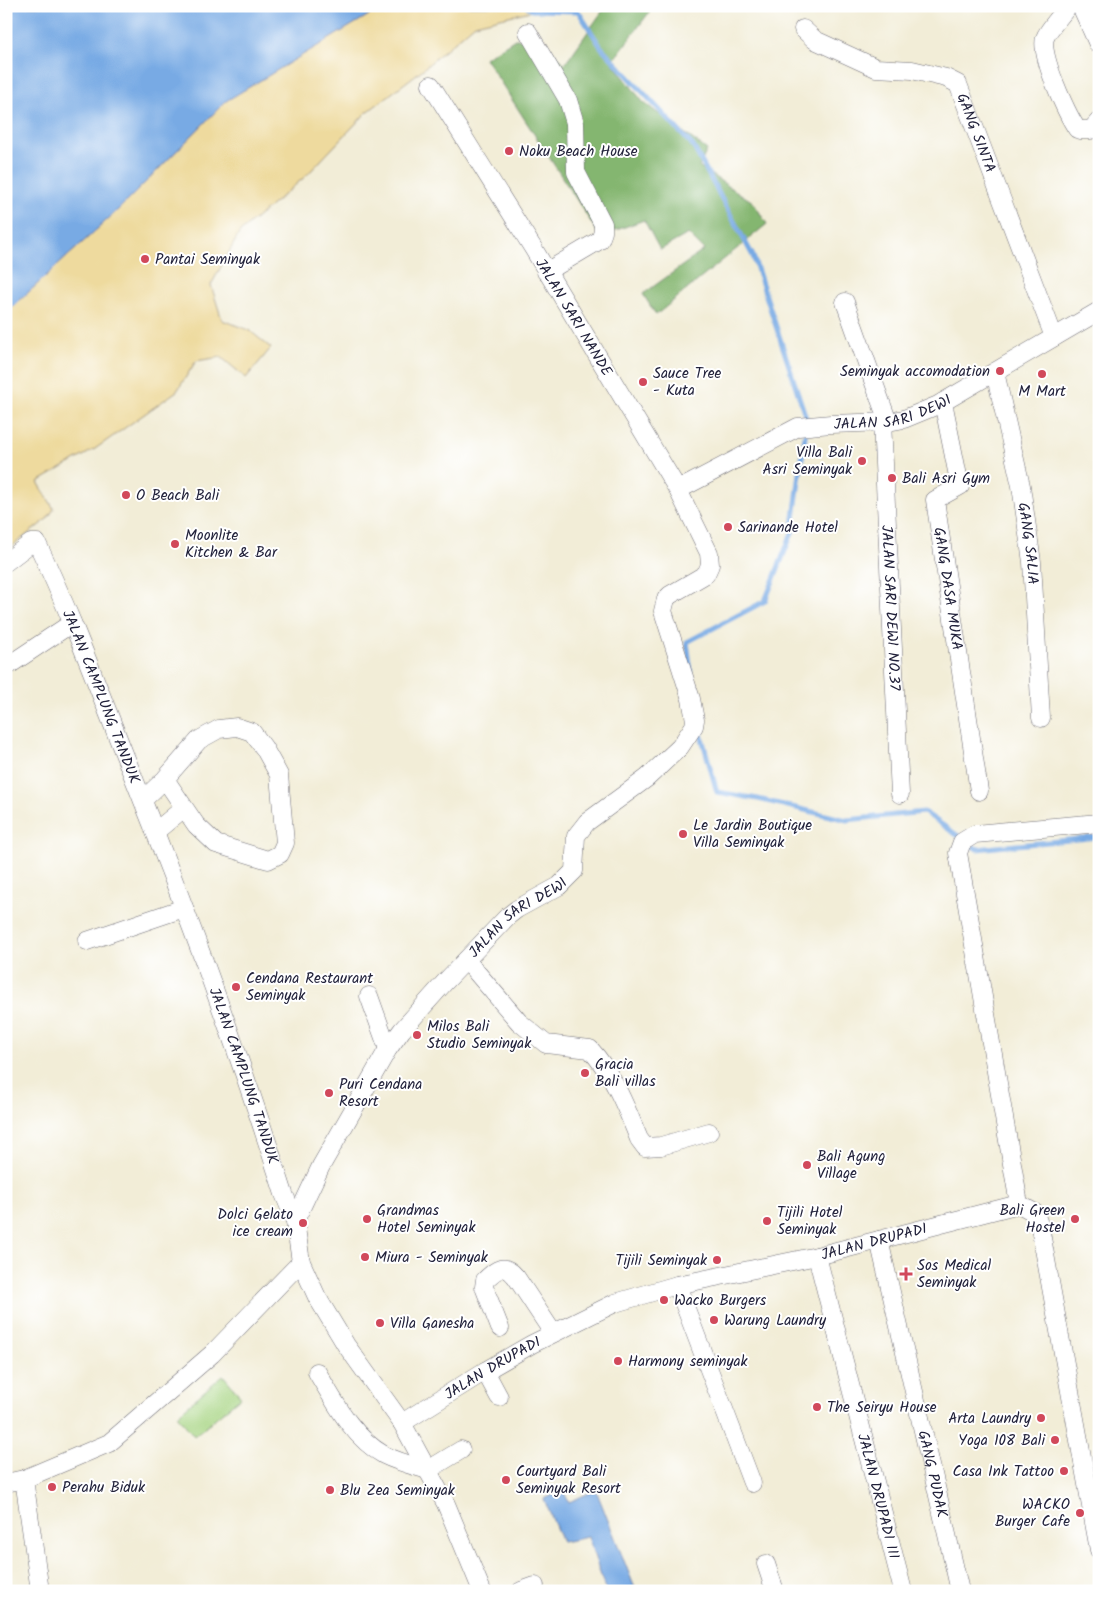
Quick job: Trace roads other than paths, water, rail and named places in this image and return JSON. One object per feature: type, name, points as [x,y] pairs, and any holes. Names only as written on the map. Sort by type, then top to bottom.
[{"type":"street","points":[[1068,6],[1045,37],[1044,53],[1077,128],[1091,130],[1099,121]]},
{"type":"street","points":[[1081,6],[1098,44]]},
{"type":"street","name":"GANG SINTA","points":[[803,29],[815,40],[876,68],[912,70],[946,78],[958,84],[1054,337]]},
{"type":"street","points":[[528,32],[568,100],[575,123],[576,172],[602,224],[603,232],[600,240],[546,272]]},
{"type":"street","name":"JALAN SARI NANDE","points":[[431,85],[678,490],[709,553]]},
{"type":"street","name":"JALAN SARI DEWI NO.37","points":[[844,302],[885,422],[900,794]]},
{"type":"street","name":"JALAN SARI DEWI","points":[[678,490],[787,432],[812,425],[885,422],[904,419],[943,402],[1099,311]]},
{"type":"street","name":"GANG SALIA","points":[[995,372],[1021,486],[1032,562],[1041,718]]},
{"type":"street","name":"GANG DASA MUKA","points":[[943,402],[960,486],[935,500],[979,791]]},
{"type":"street","name":"JALAN CAMPLUNG TANDUK","points":[[6,562],[31,543],[37,543],[57,585],[143,800],[223,1011],[284,1194],[295,1221],[301,1262],[317,1297],[346,1345],[402,1423],[428,1470],[446,1504],[482,1591]]},
{"type":"street","name":"JALAN SARI DEWI","points":[[295,1221],[321,1166],[388,1049],[402,1030],[508,916],[559,886],[574,871],[576,836],[587,822],[647,778],[680,747],[691,733],[695,720],[691,699],[664,611],[666,599],[670,594],[706,574],[710,566],[709,553]]},
{"type":"street","points":[[6,667],[72,623]]},
{"type":"street","points":[[143,800],[165,779],[199,740],[219,729],[237,727],[252,732],[279,774],[285,843],[280,854],[268,860],[216,844],[196,825],[165,779]]},
{"type":"street","points":[[155,832],[184,808]]},
{"type":"street","points":[[1099,823],[975,834],[962,842],[958,853],[1018,1204],[1035,1213],[1040,1227],[1099,1550]]},
{"type":"street","points":[[87,941],[184,908]]},
{"type":"street","points":[[466,960],[519,1022],[546,1044],[590,1049],[602,1061],[639,1139],[645,1147],[661,1146],[709,1132]]},
{"type":"street","points":[[369,996],[388,1049]]},
{"type":"street","name":"JALAN DRUPADI","points":[[402,1423],[485,1371],[553,1333],[615,1303],[677,1284],[817,1256],[1018,1204]]},
{"type":"street","name":"GANG PUDAK","points":[[879,1240],[960,1591]]},
{"type":"street","name":"JALAN DRUPADI III","points":[[817,1256],[904,1591]]},
{"type":"street","points":[[6,1483],[24,1479],[108,1442],[212,1354],[301,1262]]},
{"type":"street","points":[[500,1328],[484,1287],[485,1280],[496,1270],[505,1268],[510,1270],[516,1277],[553,1333]]},
{"type":"street","points":[[677,1284],[752,1483]]},
{"type":"street","points":[[485,1371],[499,1397]]},
{"type":"street","points":[[317,1372],[347,1422],[370,1446],[385,1455],[428,1470],[461,1450]]},
{"type":"street","points":[[24,1479],[40,1591]]},
{"type":"street","points":[[766,1564],[775,1591]]},
{"type":"water","points":[[6,6],[384,6],[226,101],[120,208],[6,313]]},
{"type":"water","points":[[596,1490],[636,1591],[606,1591],[588,1537],[562,1542],[544,1499],[563,1491],[569,1502]]},
{"type":"waterway","points":[[527,6],[532,10],[578,11],[601,47],[693,146],[753,256],[807,421],[792,533],[765,601],[687,642],[691,672]]},
{"type":"waterway","points":[[699,727],[717,792],[758,799],[847,820],[924,812],[977,849],[1099,837]]},
{"type":"place","name":"Noku Beach House","points":[[509,151]]},
{"type":"place","name":"Pantai Seminyak","points":[[145,259]]},
{"type":"place","name":"Seminyak accomodation","points":[[1000,371]]},
{"type":"place","name":"M Mart","points":[[1042,374]]},
{"type":"place","name":"Sauce Tree - Kuta","points":[[643,382]]},
{"type":"place","name":"Villa Bali Asri Seminyak","points":[[862,461]]},
{"type":"place","name":"Bali Asri Gym","points":[[892,478]]},
{"type":"place","name":"O Beach Bali","points":[[126,495]]},
{"type":"place","name":"Sarinande Hotel","points":[[728,527]]},
{"type":"place","name":"Moonlite Kitchen & Bar","points":[[175,544]]},
{"type":"place","name":"Le Jardin Boutique Villa Seminyak","points":[[683,834]]},
{"type":"place","name":"Cendana Restaurant Seminyak","points":[[236,987]]},
{"type":"place","name":"Milos Bali Studio Seminyak","points":[[417,1035]]},
{"type":"place","name":"Gracia Bali villas","points":[[585,1073]]},
{"type":"place","name":"Puri Cendana Resort","points":[[329,1093]]},
{"type":"place","name":"Bali Agung Village","points":[[807,1165]]},
{"type":"place","name":"Grandmas Hotel Seminyak","points":[[367,1219]]},
{"type":"place","name":"Bali Green Hostel","points":[[1075,1219]]},
{"type":"place","name":"Tijili Hotel Seminyak","points":[[767,1221]]},
{"type":"place","name":"Dolci Gelato ice cream","points":[[303,1223]]},
{"type":"place","name":"Miura - Seminyak","points":[[365,1257]]},
{"type":"place","name":"Tijili Seminyak","points":[[717,1260]]},
{"type":"place","name":"Sos Medical Seminyak","points":[[906,1274]]},
{"type":"place","name":"Wacko Burgers","points":[[664,1300]]},
{"type":"place","name":"Warung Laundry","points":[[714,1320]]},
{"type":"place","name":"Villa Ganesha","points":[[380,1323]]},
{"type":"place","name":"Harmony seminyak","points":[[618,1361]]},
{"type":"place","name":"The Seiryu House","points":[[817,1407]]},
{"type":"place","name":"Arta Laundry","points":[[1041,1418]]},
{"type":"place","name":"Yoga 108 Bali","points":[[1055,1440]]},
{"type":"place","name":"Casa Ink Tattoo","points":[[1064,1471]]},
{"type":"place","name":"Courtyard Bali Seminyak Resort","points":[[506,1480]]},
{"type":"place","name":"Perahu Biduk","points":[[52,1487]]},
{"type":"place","name":"Blu Zea Seminyak","points":[[330,1490]]},
{"type":"place","name":"WACKO Burger Cafe","points":[[1080,1513]]}]
